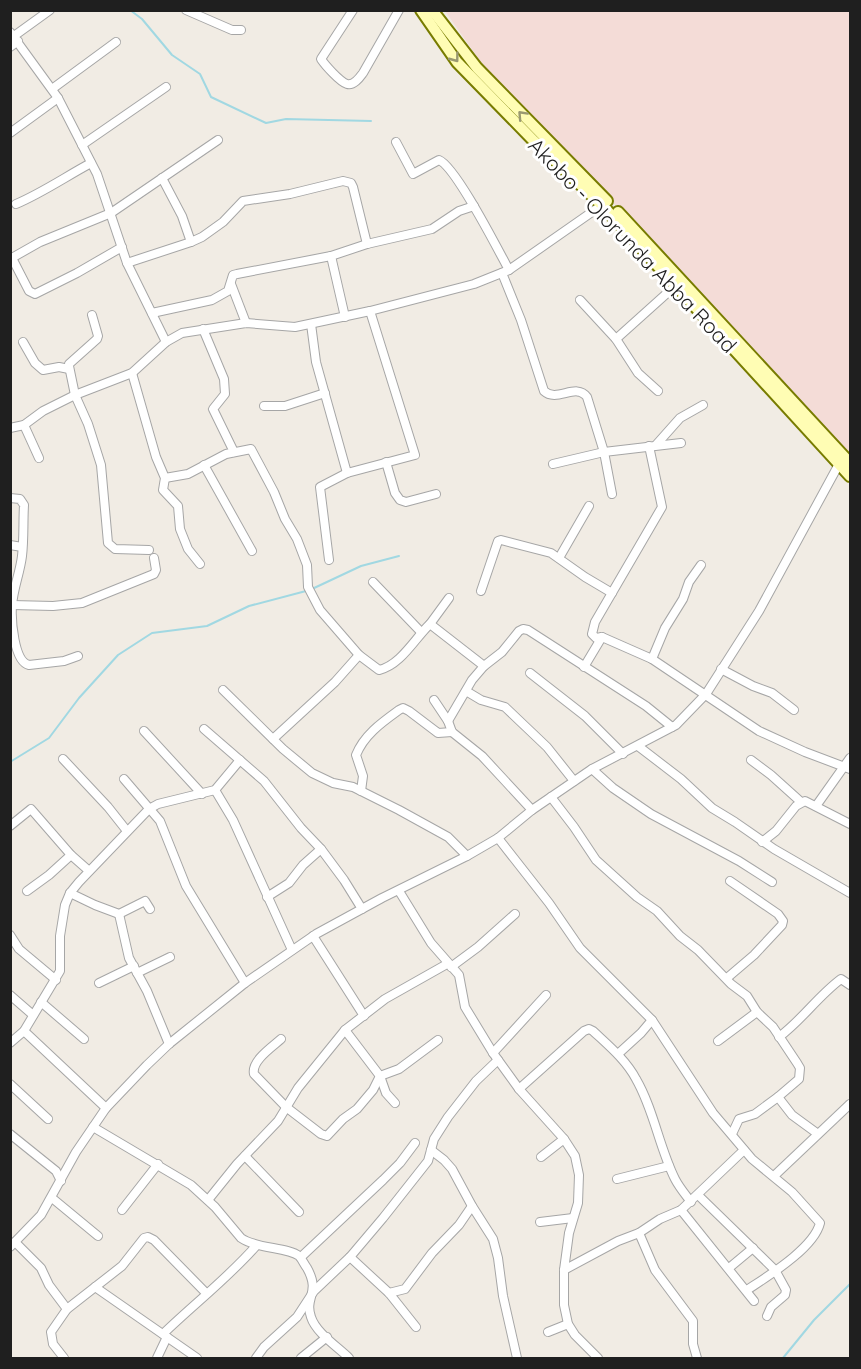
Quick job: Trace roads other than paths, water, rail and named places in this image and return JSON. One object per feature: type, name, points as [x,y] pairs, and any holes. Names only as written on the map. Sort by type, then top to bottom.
[{"type":"main road","name":"Akobo - Olorunda Abba Road","points":[[421,10],[457,62],[500,99],[615,210],[845,464],[850,476]]},
{"type":"main road","name":"Akobo - Olorunda Abba Road","points":[[432,10],[500,99],[845,464]]},
{"type":"street","points":[[10,47],[14,37],[50,10]]},
{"type":"street","points":[[186,10],[232,30],[241,30]]},
{"type":"street","points":[[353,10],[321,59],[347,84],[357,80],[363,73],[399,10]]},
{"type":"street","points":[[14,37],[58,98],[97,174],[127,262],[166,342]]},
{"type":"street","points":[[52,89],[116,42]]},
{"type":"street","points":[[82,145],[166,87]]},
{"type":"street","points":[[10,133],[58,98]]},
{"type":"street","points":[[122,247],[35,294],[29,291],[11,258],[40,242],[111,213],[218,140]]},
{"type":"street","points":[[396,142],[413,174],[435,162],[443,161],[474,206],[506,272],[544,391],[553,396],[579,390],[587,397],[604,452],[612,494]]},
{"type":"street","points":[[16,204],[37,195],[60,179],[91,163]]},
{"type":"street","points":[[162,178],[182,216],[192,242]]},
{"type":"street","points":[[127,262],[192,242],[216,228],[243,201],[290,194],[347,181],[353,187],[366,244]]},
{"type":"street","points":[[10,428],[24,425],[43,411],[75,394],[132,373],[166,342],[182,333],[246,323],[285,328],[311,324],[474,284],[506,272],[602,205]]},
{"type":"street","points":[[152,313],[212,300],[228,291],[233,275],[237,273],[331,256],[366,244],[432,229],[459,211],[474,206]]},
{"type":"street","points":[[331,256],[345,317]]},
{"type":"street","points":[[231,284],[246,323]]},
{"type":"street","points":[[616,339],[675,286]]},
{"type":"street","points":[[580,300],[616,339],[633,367],[658,392]]},
{"type":"street","points":[[328,560],[320,487],[347,473],[415,455],[370,311]]},
{"type":"street","points":[[92,315],[98,336],[69,364],[69,369],[75,394],[88,424],[101,465],[108,543],[116,549],[149,550]]},
{"type":"street","points":[[311,324],[316,362],[347,473]]},
{"type":"street","points":[[203,329],[224,379],[225,394],[213,409],[234,452]]},
{"type":"street","points":[[23,342],[35,363],[43,370],[59,367],[69,369]]},
{"type":"street","points":[[132,373],[156,457],[165,477],[163,490],[178,506],[180,529],[188,549],[200,564]]},
{"type":"street","points":[[264,406],[285,406],[325,393]]},
{"type":"street","points":[[652,446],[680,418],[703,405]]},
{"type":"street","points":[[24,425],[39,458]]},
{"type":"street","points":[[553,464],[604,452],[681,443]]},
{"type":"street","points":[[652,446],[662,507],[591,630],[592,634],[596,638],[602,637],[652,659],[776,740],[848,768]]},
{"type":"street","points":[[165,477],[188,474],[219,457],[234,452],[249,448],[253,451],[281,512],[297,538],[307,565],[308,587],[323,615],[359,655],[379,670],[385,669],[401,657],[449,598]]},
{"type":"street","points":[[386,462],[395,493],[400,500],[406,502],[436,494]]},
{"type":"street","points":[[68,1309],[49,1285],[41,1268],[13,1244],[41,1215],[76,1152],[106,1108],[169,1044],[245,983],[292,950],[362,909],[498,838],[532,810],[592,769],[638,746],[685,718],[706,694],[759,611],[845,464]]},
{"type":"street","points":[[204,465],[252,551]]},
{"type":"street","points":[[10,498],[20,499],[24,505],[22,547],[12,605],[15,639],[22,662],[29,665],[57,662],[78,656]]},
{"type":"street","points":[[560,558],[589,506]]},
{"type":"street","points":[[481,591],[498,541],[506,540],[551,553],[585,578],[612,593]]},
{"type":"street","points":[[10,545],[22,547]]},
{"type":"street","points":[[12,605],[53,606],[92,600],[154,574],[156,570],[154,558]]},
{"type":"street","points":[[652,659],[665,628],[683,599],[689,582],[702,565]]},
{"type":"street","points":[[373,582],[421,632]]},
{"type":"street","points":[[430,624],[484,666]]},
{"type":"street","points":[[448,721],[484,666],[502,652],[523,629],[646,706],[672,727]]},
{"type":"street","points":[[584,667],[602,637]]},
{"type":"street","points":[[273,739],[335,682],[359,655]]},
{"type":"street","points":[[721,669],[772,693],[794,710]]},
{"type":"street","points":[[530,674],[585,716],[623,753]]},
{"type":"street","points":[[223,690],[299,764],[321,778],[361,791],[437,830],[448,837],[467,856]]},
{"type":"street","points":[[466,691],[481,700],[505,707],[547,747],[574,781]]},
{"type":"street","points":[[434,700],[448,721],[452,732],[482,756],[532,810]]},
{"type":"street","points":[[361,791],[363,776],[356,755],[360,745],[374,729],[399,710],[403,708],[409,711],[433,731],[452,732]]},
{"type":"street","points":[[204,729],[264,781],[301,828],[321,849],[362,909]]},
{"type":"street","points":[[144,731],[202,794]]},
{"type":"street","points":[[638,746],[681,779],[708,805],[762,842],[850,893]]},
{"type":"street","points":[[816,806],[848,768],[850,758]]},
{"type":"street","points":[[63,759],[127,831]]},
{"type":"street","points":[[10,1043],[24,1031],[56,980],[60,971],[60,936],[65,905],[70,893],[88,870],[149,809],[158,804],[215,790],[240,760]]},
{"type":"street","points":[[751,760],[801,802]]},
{"type":"street","points":[[592,769],[613,788],[651,814],[739,861],[772,882]]},
{"type":"street","points":[[124,779],[160,821],[186,886],[245,983]]},
{"type":"street","points":[[215,790],[233,820],[292,950]]},
{"type":"street","points":[[551,797],[574,826],[596,860],[637,897],[657,910],[680,936],[747,996],[757,1012],[770,1023],[797,1063],[800,1073],[798,1079],[755,1114],[739,1119],[732,1134]]},
{"type":"street","points":[[762,842],[776,831],[801,802],[806,801],[850,824]]},
{"type":"street","points":[[10,826],[31,808],[71,855],[88,870]]},
{"type":"street","points":[[498,838],[549,903],[580,948],[652,1020],[708,1107],[744,1150],[774,1176],[820,1223],[808,1243],[747,1290]]},
{"type":"street","points":[[267,897],[289,884],[303,865],[321,849]]},
{"type":"street","points":[[27,891],[71,855]]},
{"type":"street","points":[[727,978],[779,930],[783,921],[778,914],[729,881]]},
{"type":"street","points":[[399,891],[431,943],[459,975],[465,1007],[495,1056],[519,1089],[564,1139],[575,1156],[579,1175],[578,1203],[569,1233],[564,1270],[564,1305],[568,1324],[575,1335],[598,1359]]},
{"type":"street","points":[[70,893],[119,914],[145,901],[150,909]]},
{"type":"street","points":[[119,914],[126,950],[147,991],[169,1044]]},
{"type":"street","points":[[208,1200],[278,1121],[316,1064],[345,1030],[385,999],[478,947],[515,914]]},
{"type":"street","points":[[10,935],[19,949],[56,980]]},
{"type":"street","points":[[313,936],[364,1016]]},
{"type":"street","points":[[99,983],[170,957]]},
{"type":"street","points":[[779,1037],[798,1023],[835,983],[841,979],[850,985]]},
{"type":"street","points":[[10,995],[33,1015]]},
{"type":"street","points":[[256,1359],[264,1347],[297,1317],[314,1291],[350,1257],[421,1170],[428,1161],[437,1132],[452,1110],[546,995]]},
{"type":"street","points":[[41,1002],[84,1039]]},
{"type":"street","points":[[718,1041],[757,1012]]},
{"type":"street","points":[[618,1054],[652,1020]]},
{"type":"street","points":[[519,1089],[589,1029],[618,1054],[642,1089],[669,1166],[676,1181],[691,1202]]},
{"type":"street","points":[[345,1030],[380,1076],[386,1093],[395,1103]]},
{"type":"street","points":[[24,1031],[106,1108]]},
{"type":"street","points":[[281,1039],[256,1062],[253,1069],[258,1079],[286,1107],[321,1134],[327,1136],[343,1119],[357,1109],[373,1090],[380,1076],[399,1069],[438,1040]]},
{"type":"street","points":[[10,1084],[48,1119]]},
{"type":"street","points":[[778,1097],[792,1115],[818,1134]]},
{"type":"street","points":[[774,1176],[850,1104]]},
{"type":"street","points":[[93,1127],[180,1177],[208,1200],[241,1238],[256,1246],[291,1252],[301,1257],[312,1277],[314,1291],[309,1304],[313,1322],[350,1359]]},
{"type":"street","points":[[10,1134],[56,1171],[61,1180]]},
{"type":"street","points":[[541,1157],[564,1139]]},
{"type":"street","points":[[301,1257],[400,1163],[415,1143]]},
{"type":"street","points":[[431,1150],[452,1169],[496,1247],[503,1296],[517,1359]]},
{"type":"street","points":[[564,1270],[681,1210],[744,1150]]},
{"type":"street","points":[[245,1156],[299,1212]]},
{"type":"street","points":[[122,1210],[158,1164]]},
{"type":"street","points":[[617,1179],[669,1166]]},
{"type":"street","points":[[698,1195],[775,1270],[787,1292],[771,1307],[767,1316]]},
{"type":"street","points":[[52,1198],[98,1236]]},
{"type":"street","points":[[389,1293],[405,1289],[432,1253],[459,1225],[472,1206]]},
{"type":"street","points":[[681,1210],[754,1301]]},
{"type":"street","points":[[540,1222],[573,1218]]},
{"type":"street","points":[[639,1233],[655,1270],[693,1321],[693,1344],[697,1359]]},
{"type":"street","points":[[64,1359],[53,1344],[51,1332],[68,1309],[122,1266],[141,1241],[148,1237],[154,1240],[206,1293]]},
{"type":"street","points":[[157,1359],[165,1336],[206,1293],[230,1275],[256,1246]]},
{"type":"street","points":[[729,1268],[753,1248]]},
{"type":"street","points":[[350,1257],[389,1293],[416,1327]]},
{"type":"street","points":[[95,1287],[197,1359]]},
{"type":"street","points":[[548,1332],[568,1324]]},
{"type":"street","points":[[302,1359],[327,1337]]},
{"type":"waterway","points":[[130,10],[142,19],[172,55],[200,74],[211,97],[266,123],[286,119],[371,121]]},
{"type":"waterway","points":[[312,589],[361,566],[399,556]]},
{"type":"waterway","points":[[10,762],[49,738],[79,698],[118,655],[152,633],[207,626],[249,606],[306,591]]},
{"type":"waterway","points":[[783,1358],[814,1320],[850,1284]]}]
